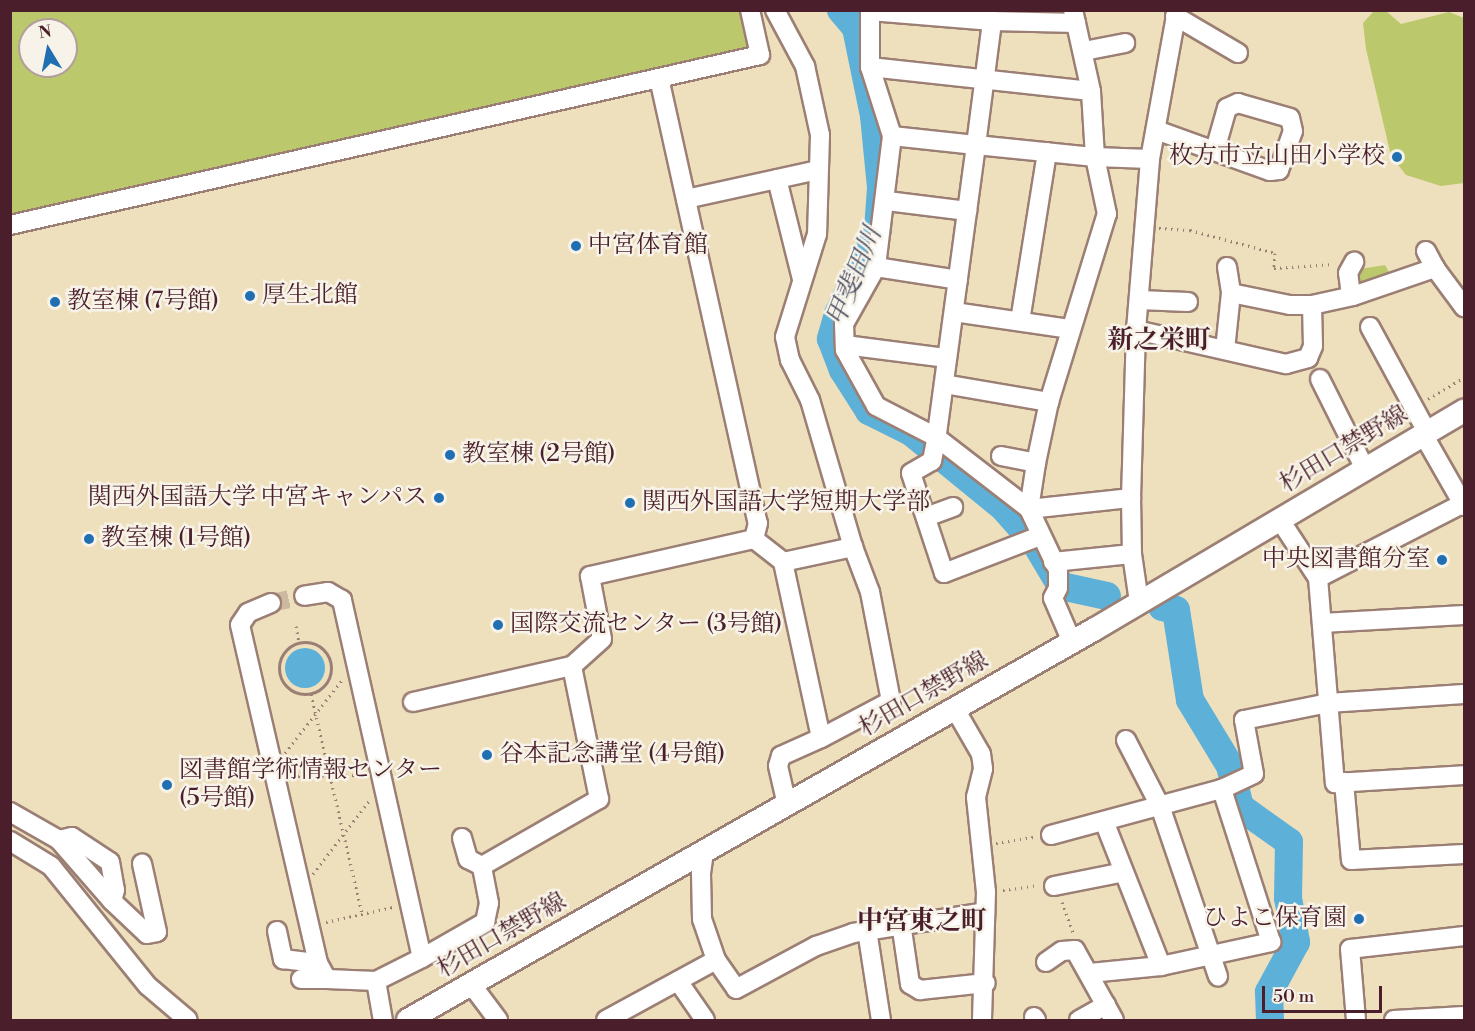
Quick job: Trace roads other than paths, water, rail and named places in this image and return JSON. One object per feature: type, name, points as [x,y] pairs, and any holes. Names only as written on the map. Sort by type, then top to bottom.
[{"type":"main road","name":"杉田口禁野線","points":[[408,1020],[1072,642],[1464,411]]},
{"type":"street","points":[[10,225],[760,55],[750,10]]},
{"type":"street","points":[[775,10],[805,66],[820,135],[817,234],[803,282],[787,318],[785,337],[790,360],[810,400],[853,547],[870,592],[891,701],[781,756],[778,765],[787,805]]},
{"type":"street","points":[[1072,642],[1053,598],[1058,588],[1056,566],[1036,538],[1029,509],[1049,402],[1107,214],[1095,157],[1091,91],[1084,51],[1074,17],[988,17],[870,11],[870,67],[892,136],[887,201],[876,267],[844,324],[845,345],[876,406],[936,439],[1029,509],[1131,498]]},
{"type":"street","points":[[1139,602],[1132,554],[1131,498],[1136,330],[1150,159],[1176,13],[1238,53]]},
{"type":"street","points":[[988,17],[984,79],[976,145],[936,439],[932,461],[911,473],[944,573],[1036,538]]},
{"type":"street","points":[[1084,51],[1125,43]]},
{"type":"street","points":[[870,67],[1091,91]]},
{"type":"street","points":[[659,78],[758,522],[754,539]]},
{"type":"street","points":[[1156,130],[1270,171],[1279,170],[1293,131],[1290,118],[1238,103],[1227,108],[1215,150]]},
{"type":"street","points":[[892,136],[1095,157],[1150,159]]},
{"type":"street","points":[[1020,321],[1047,152]]},
{"type":"street","points":[[686,200],[819,170]]},
{"type":"street","points":[[777,179],[803,282]]},
{"type":"street","points":[[887,201],[967,211]]},
{"type":"street","points":[[1426,251],[1464,307]]},
{"type":"street","points":[[1351,296],[1348,273],[1354,262]]},
{"type":"street","points":[[876,267],[958,280]]},
{"type":"street","points":[[1226,350],[1232,293],[1227,267]]},
{"type":"street","points":[[1232,293],[1290,305],[1312,304],[1351,296],[1436,268]]},
{"type":"street","points":[[1139,300],[1188,302]]},
{"type":"street","points":[[1136,330],[1286,364],[1308,358],[1313,346],[1312,304]]},
{"type":"street","points":[[954,312],[1071,329]]},
{"type":"street","points":[[1318,578],[1464,504],[1428,432],[1370,327]]},
{"type":"street","points":[[845,345],[947,357]]},
{"type":"street","points":[[1320,379],[1365,469]]},
{"type":"street","points":[[944,384],[1049,402]]},
{"type":"street","points":[[1419,404],[1428,432]]},
{"type":"street","points":[[1001,456],[1036,463]]},
{"type":"street","points":[[926,517],[952,507]]},
{"type":"street","points":[[1280,520],[1318,578],[1335,783],[1464,775]]},
{"type":"street","points":[[754,539],[783,562],[821,738]]},
{"type":"street","points":[[413,702],[572,666],[602,639],[590,576],[754,539]]},
{"type":"street","points":[[783,562],[853,547]]},
{"type":"street","points":[[1056,566],[1132,554]]},
{"type":"street","points":[[304,596],[328,592],[342,600],[422,958]]},
{"type":"street","points":[[271,603],[248,613],[240,625],[301,890],[323,971]]},
{"type":"street","points":[[1322,623],[1464,615]]},
{"type":"street","points":[[482,866],[599,799],[572,666]]},
{"type":"street","points":[[1051,835],[1228,786],[1254,774],[1244,720],[1328,703],[1464,694]]},
{"type":"street","points":[[955,709],[981,754],[983,769],[976,797],[986,892],[986,983],[982,1020]]},
{"type":"street","points":[[1126,740],[1160,806],[1218,976]]},
{"type":"street","points":[[1344,782],[1351,860],[1464,854]]},
{"type":"street","points":[[1090,973],[1161,966],[1271,942],[1228,786]]},
{"type":"street","points":[[10,812],[59,840],[112,901],[147,934],[157,932],[142,864]]},
{"type":"street","points":[[1104,821],[1161,966]]},
{"type":"street","points":[[462,838],[468,859],[482,866]]},
{"type":"street","points":[[10,841],[51,866],[148,986],[188,1020]]},
{"type":"street","points":[[704,852],[702,919],[716,960],[736,989],[816,946],[867,930],[985,912]]},
{"type":"street","points":[[277,931],[283,959],[323,971],[376,981],[485,922],[489,903],[482,866]]},
{"type":"street","points":[[1054,886],[1124,872]]},
{"type":"street","points":[[901,923],[910,984],[920,990],[986,983]]},
{"type":"street","points":[[867,930],[881,1020]]},
{"type":"street","points":[[1356,1020],[1350,949],[1464,936]]},
{"type":"street","points":[[1046,962],[1062,951],[1075,950],[1090,973],[1110,1013],[1079,1020]]},
{"type":"street","points":[[606,1020],[716,960]]},
{"type":"street","points":[[301,979],[323,971]]},
{"type":"street","points":[[376,981],[383,1019]]},
{"type":"street","points":[[678,981],[705,1020]]},
{"type":"street","points":[[471,984],[498,1020]]},
{"type":"street","points":[[1394,1020],[1464,1016]]},
{"type":"water","points":[[305,648],[313,649],[319,654],[324,660],[324,676],[319,682],[313,687],[305,688],[297,687],[291,682],[286,676],[285,668],[286,660],[291,654],[297,649]]},
{"type":"waterway","name":"甲斐田川","points":[[841,10],[856,28],[874,116],[881,188],[878,230],[838,314],[831,339],[843,370],[869,411],[911,432],[1003,507],[1036,544],[1061,586],[1107,596]]},
{"type":"waterway","name":"甲斐田川","points":[[1162,607],[1176,610],[1190,700],[1230,766],[1240,807],[1289,842],[1288,898],[1296,942],[1269,992],[1270,1020]]},
{"type":"tunnel","points":[[271,603],[304,596]]},
{"type":"place","name":"枚方市立山田小学校","points":[[1397,157]]},
{"type":"place","name":"中宮体育館","points":[[576,246]]},
{"type":"place","name":"厚生北館","points":[[250,296]]},
{"type":"place","name":"教室棟 (7号館)","points":[[55,302]]},
{"type":"place","name":"教室棟 (2号館)","points":[[450,455]]},
{"type":"place","name":"関西外国語大学 中宮キャンパス","points":[[439,498]]},
{"type":"place","name":"関西外国語大学短期大学部","points":[[630,503]]},
{"type":"place","name":"教室棟 (1号館)","points":[[89,539]]},
{"type":"place","name":"中央図書館分室","points":[[1442,560]]},
{"type":"place","name":"国際交流センター (3号館)","points":[[498,625]]},
{"type":"place","name":"谷本記念講堂 (4号館)","points":[[487,755]]},
{"type":"place","name":"図書館学術情報センター (5号館)","points":[[167,785]]},
{"type":"place","name":"ひよこ保育園","points":[[1359,919]]},
{"type":"district","name":"新之栄町","points":[[1159,341]]},
{"type":"district","name":"中宮東之町","points":[[922,922]]}]
